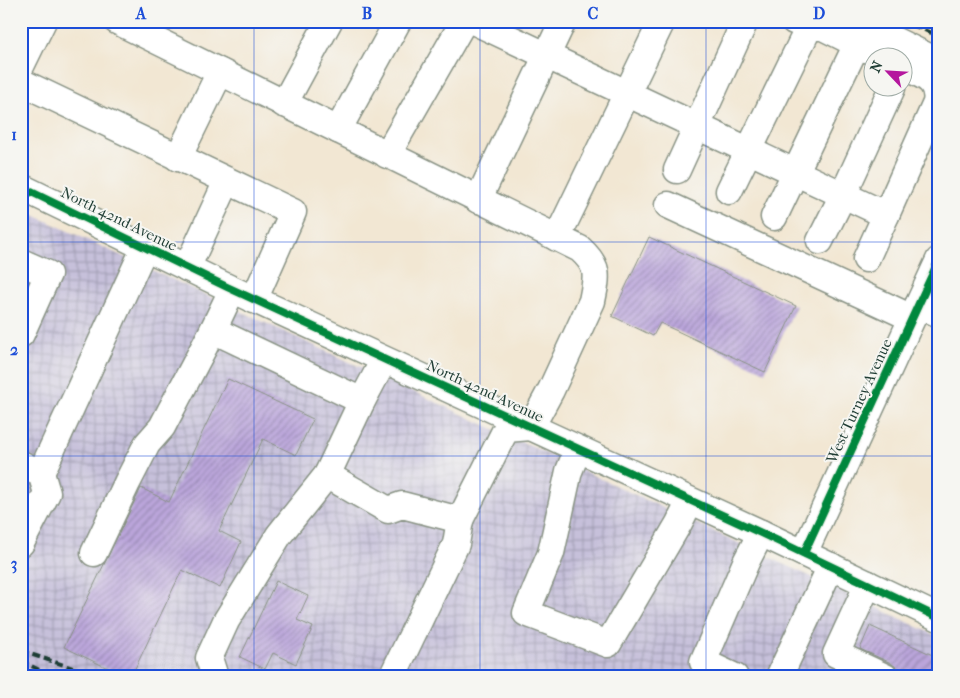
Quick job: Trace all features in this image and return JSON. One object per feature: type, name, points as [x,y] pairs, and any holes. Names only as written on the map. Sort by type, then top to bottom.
[{"type":"street","points":[[21,66],[43,21]]},
{"type":"street","points":[[117,21],[580,249],[589,257],[595,268],[596,285],[592,301],[550,390],[531,428],[506,429],[460,520],[456,544],[392,677]]},
{"type":"street","points":[[284,104],[329,21]]},
{"type":"street","points":[[338,130],[398,21]]},
{"type":"street","points":[[387,155],[464,21]]},
{"type":"street","points":[[473,21],[886,216]]},
{"type":"street","points":[[478,200],[563,21]]},
{"type":"street","points":[[557,238],[662,21]]},
{"type":"street","points":[[677,170],[746,21]]},
{"type":"street","points":[[729,191],[749,151],[802,24],[856,32],[939,62]]},
{"type":"street","points":[[856,32],[874,48]]},
{"type":"street","points":[[774,217],[796,173],[856,32]]},
{"type":"street","points":[[866,259],[936,103],[936,88],[932,82],[912,71]]},
{"type":"street","points":[[188,163],[220,72]]},
{"type":"street","points":[[21,82],[293,212],[243,295],[213,330],[162,427],[147,444],[94,553]]},
{"type":"street","points":[[820,241],[887,98]]},
{"type":"street","points":[[188,268],[227,181]]},
{"type":"street","name":"North 42nd Avenue","points":[[21,187],[243,295],[761,533],[939,618]]},
{"type":"street","points":[[668,205],[923,313]]},
{"type":"street","points":[[21,543],[47,493],[31,468],[146,247]]},
{"type":"street","name":"West Turney Avenue","points":[[804,553],[923,313],[939,260]]},
{"type":"street","points":[[21,262],[48,274],[24,321]]},
{"type":"street","points":[[213,330],[362,401]]},
{"type":"street","points":[[214,677],[209,658],[226,621],[279,535],[327,475],[362,401],[384,360]]},
{"type":"street","points":[[578,449],[569,471],[551,552],[526,613],[608,644],[690,501]]},
{"type":"street","points":[[327,475],[388,510],[402,505],[460,520]]},
{"type":"street","points":[[735,677],[699,669],[746,562],[761,533]]},
{"type":"street","points":[[779,677],[831,566]]},
{"type":"street","points":[[868,584],[836,654],[885,677]]},
{"type":"shaded area","points":[[21,209],[939,637],[939,677],[21,677]]},
{"type":"building","points":[[649,237],[796,306],[765,372],[660,323],[653,336],[612,316]]},
{"type":"building","points":[[228,379],[313,419],[296,455],[263,439],[219,531],[241,542],[220,588],[182,570],[131,677],[126,677],[64,647],[141,488],[169,502]]},
{"type":"building","points":[[276,581],[308,596],[297,620],[313,627],[296,664],[273,653],[265,669],[240,657]]},
{"type":"building","points":[[870,626],[939,658],[939,677],[909,677],[899,672],[891,663],[860,649]]},
{"type":"railway","points":[[902,21],[939,36]]},
{"type":"railway","points":[[21,651],[85,672],[94,677]]},
{"type":"railway","points":[[21,661],[54,677]]},
{"type":"cycle path","points":[[21,187],[227,287],[761,533],[939,618]]},
{"type":"cycle path","points":[[804,553],[939,260]]}]
